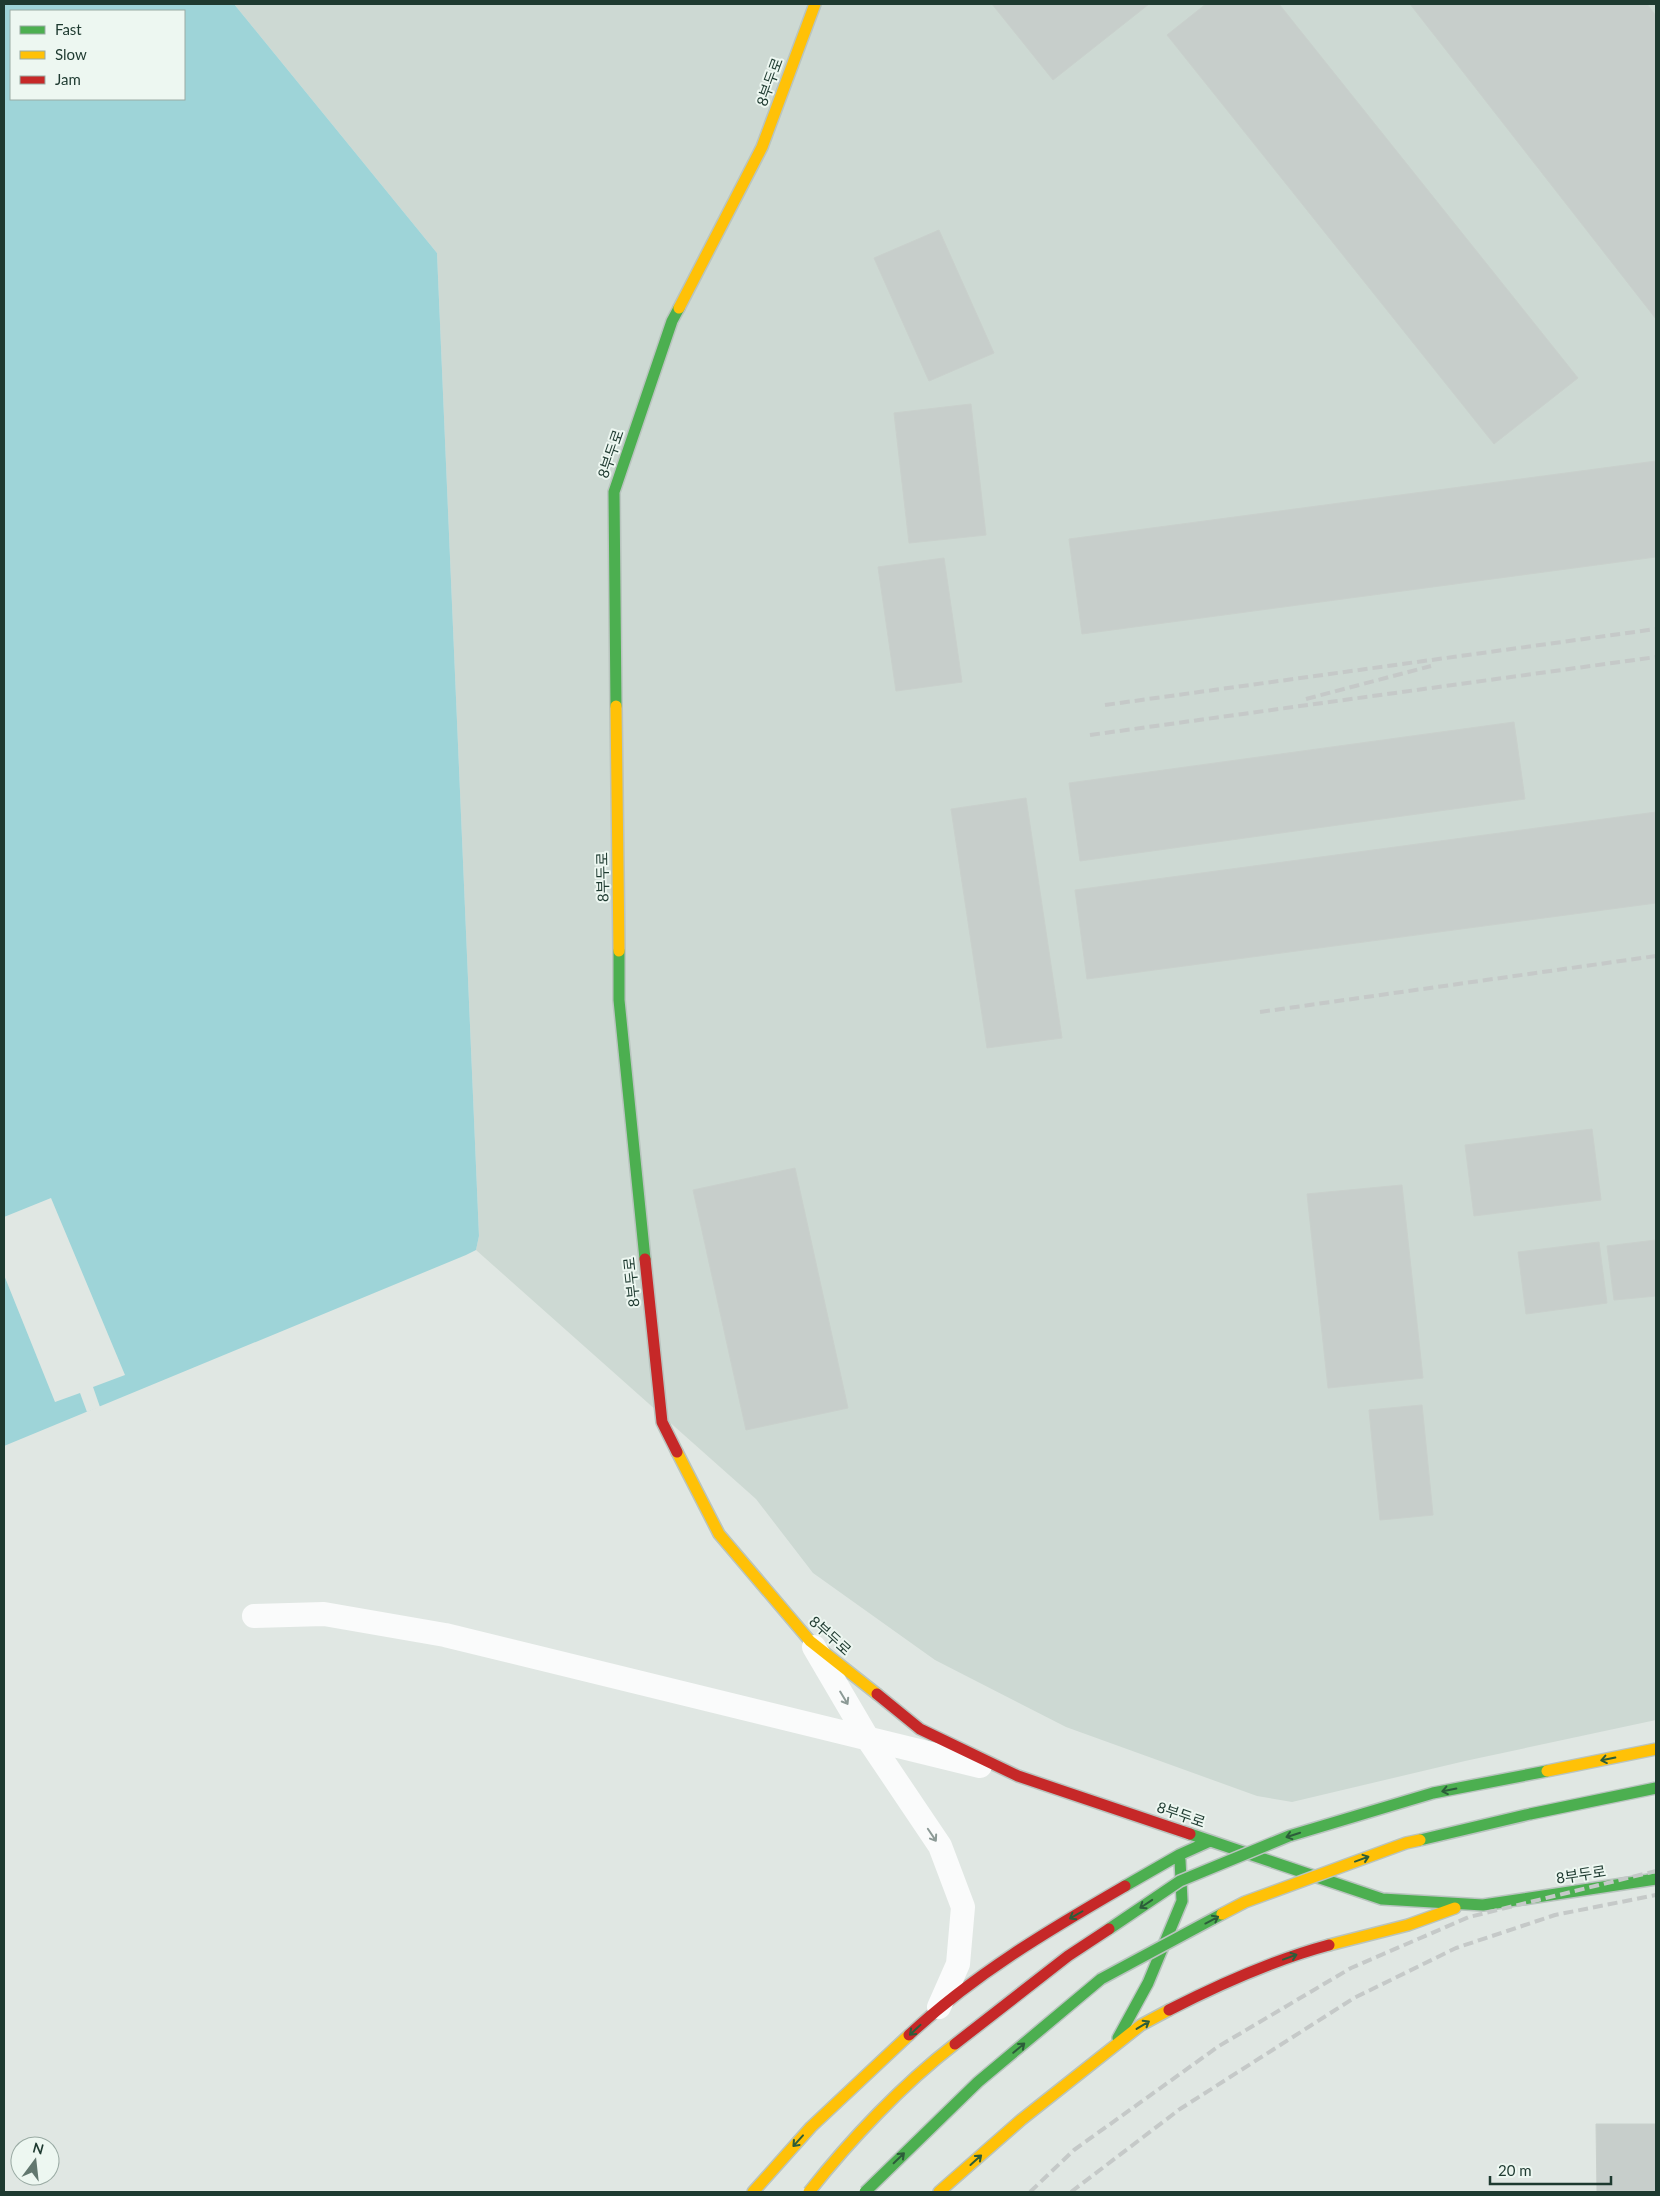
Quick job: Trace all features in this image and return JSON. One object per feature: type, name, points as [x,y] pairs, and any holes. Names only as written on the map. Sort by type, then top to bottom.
[{"type":"main road","name":"8부두로","points":[[815,4],[762,147],[672,321],[614,492],[619,1000],[662,1422],[719,1534],[810,1642],[920,1729],[1011,1773],[1382,1899],[1483,1905],[1656,1879]]},
{"type":"main road","points":[[808,2192],[920,2071],[1068,1956],[1180,1882],[1289,1836],[1433,1793],[1656,1749]]},
{"type":"main road","points":[[865,2192],[978,2082],[1102,1979],[1245,1902],[1406,1843],[1530,1814],[1656,1788]]},
{"type":"main road","points":[[1114,2046],[1148,1983],[1182,1901],[1179,1855],[1173,1828]]},
{"type":"main road","points":[[753,2192],[811,2126],[939,2007],[1041,1935],[1179,1855],[1210,1841]]},
{"type":"main road","points":[[939,2192],[1020,2120],[1140,2025],[1218,1985],[1296,1954],[1408,1925],[1468,1904]]},
{"type":"lane","points":[[254,1616],[324,1614],[445,1635],[1011,1773]]},
{"type":"lane","points":[[810,1642],[868,1739],[940,1846],[963,1907],[958,1964],[939,2007]]},
{"type":"shaded area","points":[[234,4],[1656,4],[1656,1720],[1465,1761],[1292,1802],[1257,1796],[1066,1727],[935,1660],[813,1573],[756,1499],[476,1250],[479,1236],[437,253]]},
{"type":"water","points":[[4,4],[234,4],[437,253],[479,1236],[476,1250],[4,1446]]},
{"type":"pier","points":[[51,1198],[125,1375],[93,1387],[100,1407],[87,1412],[80,1393],[55,1402],[4,1275],[4,1217]]},
{"type":"building","points":[[992,4],[1149,4],[1053,80]]},
{"type":"building","points":[[1206,4],[1279,4],[1578,378],[1494,444],[1167,35]]},
{"type":"building","points":[[1410,4],[1647,4],[1656,16],[1656,319]]},
{"type":"building","points":[[939,230],[994,353],[929,381],[874,258]]},
{"type":"building","points":[[971,404],[986,535],[909,543],[894,413]]},
{"type":"building","points":[[1656,461],[1656,557],[1082,634],[1069,539]]},
{"type":"building","points":[[944,558],[962,682],[896,691],[878,567]]},
{"type":"building","points":[[1514,722],[1525,799],[1080,861],[1069,783]]},
{"type":"building","points":[[1026,798],[1062,1038],[987,1048],[951,809]]},
{"type":"building","points":[[1656,812],[1656,903],[1087,979],[1075,890]]},
{"type":"building","points":[[1592,1129],[1601,1200],[1474,1216],[1465,1145]]},
{"type":"building","points":[[795,1168],[848,1408],[746,1430],[693,1190]]},
{"type":"building","points":[[1402,1185],[1423,1378],[1328,1388],[1307,1194]]},
{"type":"building","points":[[1656,1240],[1656,1296],[1614,1300],[1607,1246]]},
{"type":"building","points":[[1599,1242],[1607,1303],[1526,1314],[1518,1252]]},
{"type":"building","points":[[1422,1405],[1433,1515],[1380,1520],[1369,1410]]},
{"type":"building","points":[[1596,2124],[1656,2124],[1656,2192],[1597,2192]]},
{"type":"railway","points":[[1105,705],[1656,629]]},
{"type":"railway","points":[[1090,735],[1656,657]]},
{"type":"railway","points":[[1306,699],[1431,666]]},
{"type":"railway","points":[[1260,1012],[1656,956]]},
{"type":"railway","points":[[1030,2192],[1074,2150],[1219,2046],[1351,1968],[1469,1917],[1656,1871]]},
{"type":"railway","points":[[1071,2192],[1180,2109],[1354,1998],[1456,1948],[1555,1915],[1656,1895]]},
{"type":"traffic: fast","points":[[616,706],[614,492],[672,321],[679,308]]},
{"type":"traffic: fast","points":[[619,951],[619,1000],[645,1259]]},
{"type":"traffic: fast","points":[[1109,1929],[1180,1881],[1289,1836],[1433,1793],[1547,1771]]},
{"type":"traffic: fast","points":[[1420,1840],[1530,1814],[1656,1788]]},
{"type":"traffic: fast","points":[[1190,1834],[1382,1899],[1483,1905],[1656,1879]]},
{"type":"traffic: fast","points":[[1125,1886],[1179,1855],[1210,1841]]},
{"type":"traffic: fast","points":[[1118,2038],[1148,1983],[1182,1901],[1180,1860]]},
{"type":"traffic: fast","points":[[865,2192],[978,2082],[1101,1979],[1222,1914]]},
{"type":"traffic: slow","points":[[679,308],[762,147],[815,4]]},
{"type":"traffic: slow","points":[[616,706],[619,951]]},
{"type":"traffic: slow","points":[[677,1452],[719,1534],[810,1641],[877,1694]]},
{"type":"traffic: slow","points":[[1547,1771],[1656,1749]]},
{"type":"traffic: slow","points":[[1222,1914],[1245,1902],[1406,1843],[1420,1840]]},
{"type":"traffic: slow","points":[[1329,1945],[1408,1925],[1455,1908]]},
{"type":"traffic: slow","points":[[939,2192],[1021,2120],[1141,2025],[1169,2010]]},
{"type":"traffic: slow","points":[[753,2192],[811,2127],[909,2035]]},
{"type":"traffic: slow","points":[[809,2192],[878,2114],[916,2077],[955,2044]]},
{"type":"traffic: jam","points":[[645,1259],[662,1422],[677,1452]]},
{"type":"traffic: jam","points":[[877,1694],[920,1729],[1018,1776],[1190,1834]]},
{"type":"traffic: jam","points":[[909,2035],[959,1993],[1012,1954],[1125,1886]]},
{"type":"traffic: jam","points":[[955,2044],[1068,1956],[1109,1929]]},
{"type":"traffic: jam","points":[[1169,2010],[1247,1973],[1329,1945]]}]
